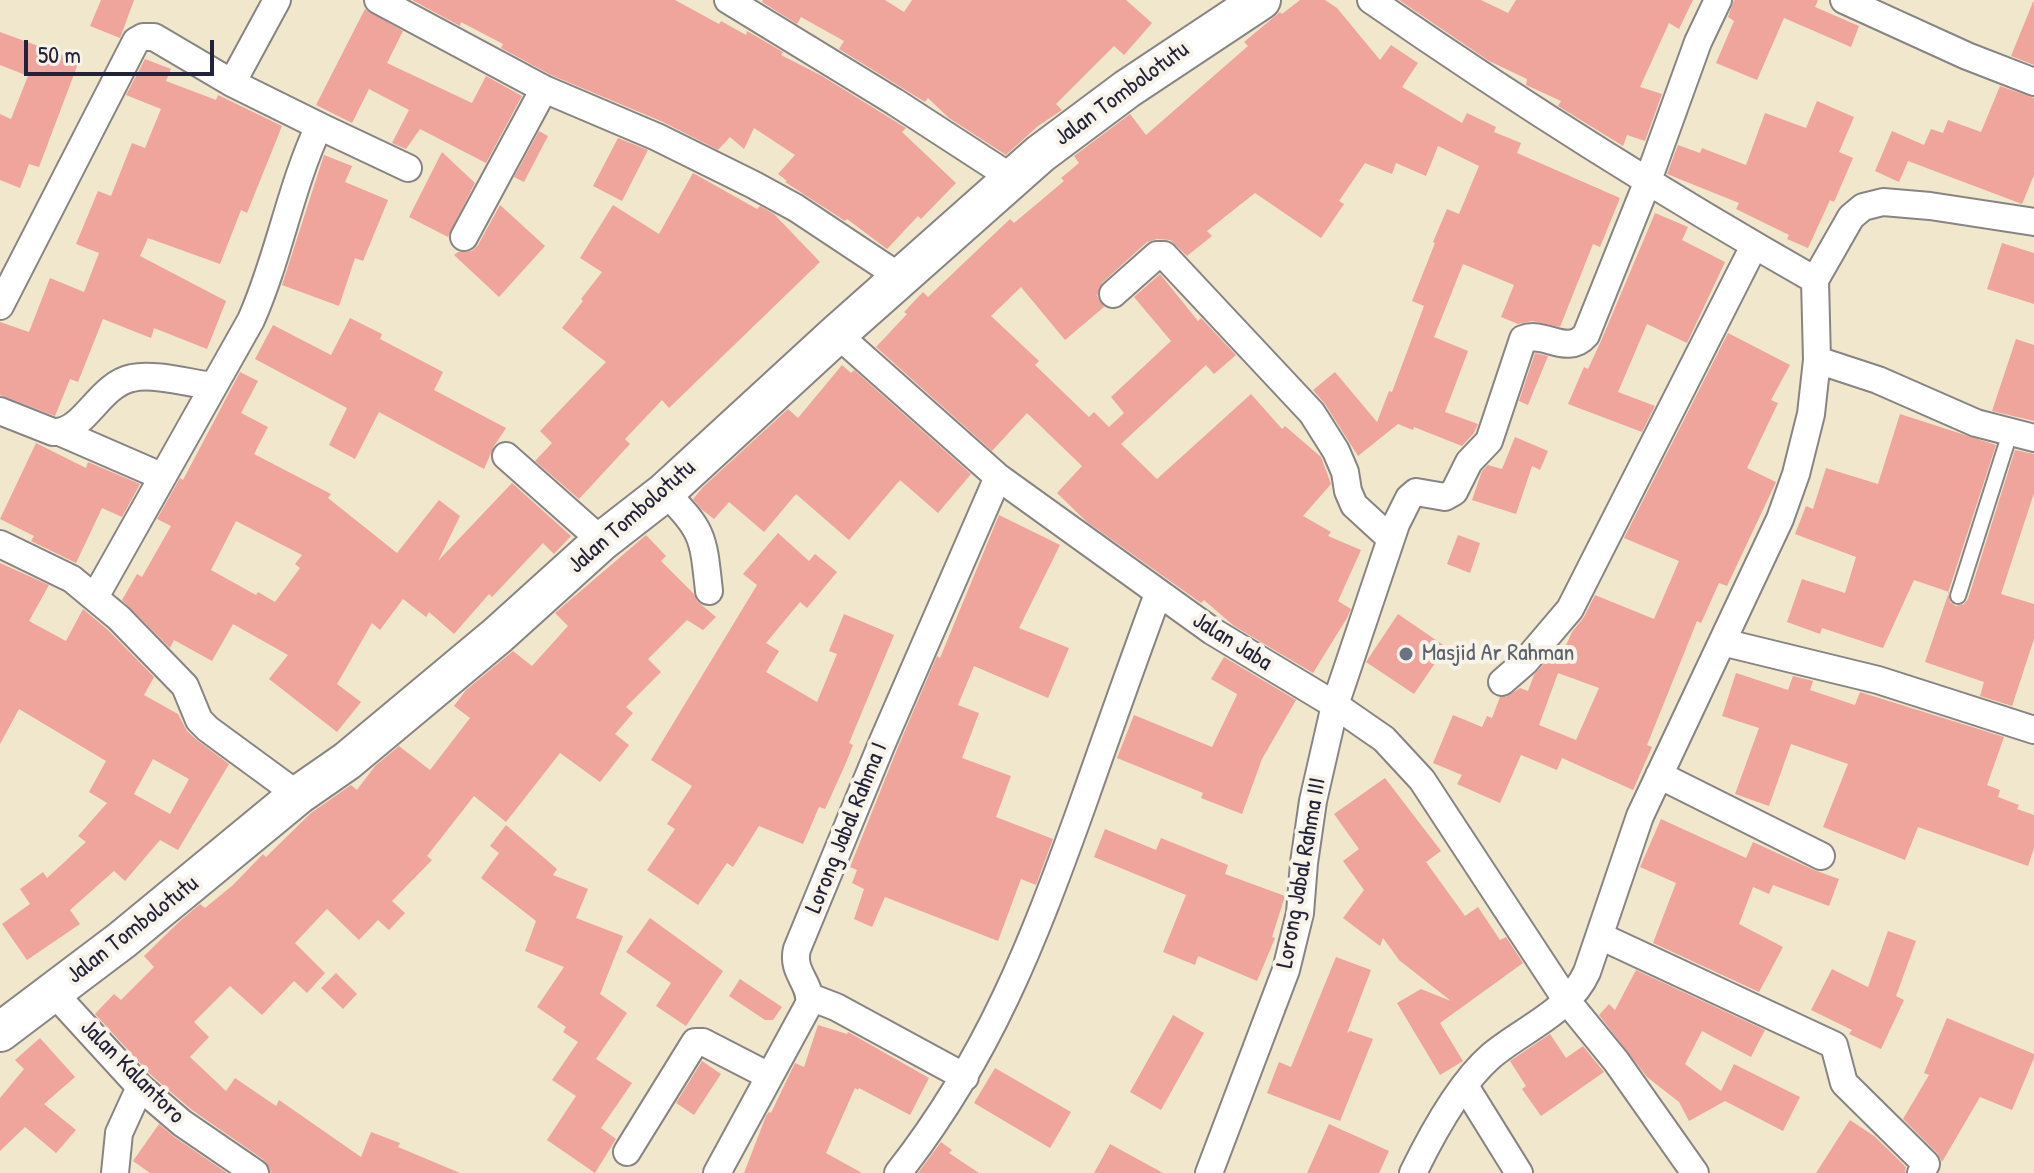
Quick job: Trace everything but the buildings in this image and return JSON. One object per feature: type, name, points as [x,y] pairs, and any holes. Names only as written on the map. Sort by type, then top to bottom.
[{"type":"street","points":[[232,83],[277,0]]},
{"type":"street","points":[[378,0],[544,89],[657,137],[754,185],[796,208],[900,277]]},
{"type":"street","points":[[728,0],[1012,178]]},
{"type":"street","name":"Jalan Tombolotutu","points":[[0,1032],[122,940],[298,795],[347,761],[452,674],[602,541],[665,492],[1012,178],[1084,120],[1190,45],[1261,0]]},
{"type":"street","points":[[1371,0],[1647,183],[1815,280]]},
{"type":"street","points":[[1647,183],[1698,42],[1718,0]]},
{"type":"street","points":[[1844,0],[1967,56],[2034,82]]},
{"type":"street","points":[[0,306],[136,41],[143,37],[154,37],[232,83],[408,168]]},
{"type":"street","points":[[464,237],[544,89]]},
{"type":"street","points":[[95,597],[251,320],[267,283],[319,126]]},
{"type":"street","name":"Lorong Jabal Rahma III","points":[[1209,1173],[1286,970],[1300,913],[1313,801],[1335,705],[1391,539],[1409,498],[1420,492],[1445,497],[1454,492],[1469,462],[1486,445],[1523,339],[1531,337],[1566,345],[1581,341],[1586,335],[1647,183]]},
{"type":"street","points":[[1413,1173],[1465,1086],[1491,1056],[1567,1001],[1583,981],[1635,829],[1780,519],[1796,474],[1811,414],[1817,360],[1815,280],[1851,217],[1871,204],[1883,202],[2034,222]]},
{"type":"street","points":[[1502,682],[1525,662],[1570,609],[1754,246]]},
{"type":"street","points":[[1113,294],[1157,255],[1164,255],[1312,413],[1336,451],[1354,505],[1391,539]]},
{"type":"street","name":"Jalan Jaba","points":[[837,334],[998,477],[1212,631],[1335,705],[1384,739],[1422,780],[1567,1001],[1616,1061],[1695,1173]]},
{"type":"street","points":[[1817,360],[1878,380],[1976,423],[2022,436]]},
{"type":"street","points":[[62,433],[80,419],[103,393],[130,378],[212,386]]},
{"type":"street","points":[[0,411],[62,433],[161,476]]},
{"type":"street","points":[[506,456],[602,541]]},
{"type":"street","name":"Lorong Jabal Rahma I","points":[[810,997],[795,966],[797,949],[998,477]]},
{"type":"street","points":[[665,492],[694,522],[704,543],[709,591]]},
{"type":"street","points":[[0,544],[60,573],[95,597],[143,640],[185,686],[199,720],[208,729],[298,795]]},
{"type":"street","points":[[898,1173],[965,1077],[1024,960],[1158,594]]},
{"type":"street","points":[[1722,642],[1878,680],[2034,730]]},
{"type":"street","points":[[1659,775],[1821,856]]},
{"type":"street","points":[[1600,936],[1834,1045],[1844,1083],[1926,1164],[1921,1173]]},
{"type":"street","name":"Jalan Kalantoro","points":[[53,992],[140,1087],[182,1123],[255,1173]]},
{"type":"street","points":[[717,1173],[810,997],[836,1007],[965,1077]]},
{"type":"street","points":[[627,1152],[695,1042],[703,1042],[769,1076]]},
{"type":"street","points":[[1465,1086],[1519,1173]]},
{"type":"street","points":[[115,1173],[119,1133],[140,1087]]},
{"type":"lane","points":[[1958,596],[2022,436]]},
{"type":"place","name":"Masjid Ar Rahman","points":[[1406,654]]}]
